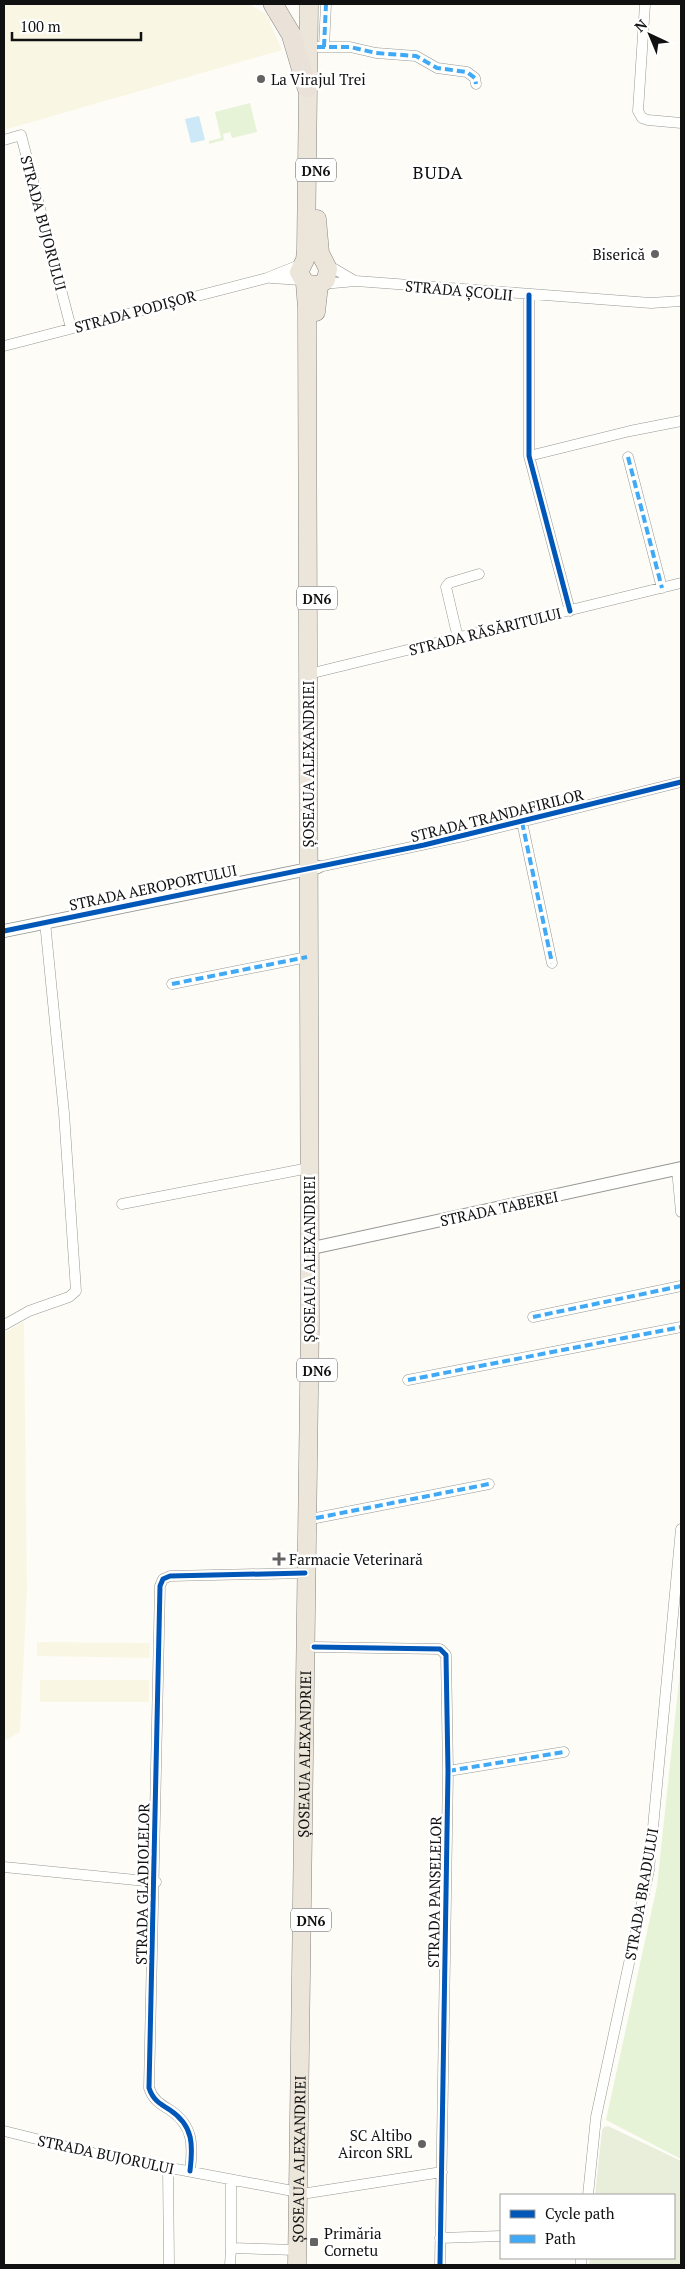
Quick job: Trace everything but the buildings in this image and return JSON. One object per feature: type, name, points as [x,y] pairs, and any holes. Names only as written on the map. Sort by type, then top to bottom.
[{"type":"highway","points":[[273,4],[291,34],[308,88]]},
{"type":"highway","name":"ȘOSEAUA ALEXANDRIEI","points":[[308,2265],[303,2192],[305,1573],[310,1320],[307,957],[313,868],[317,672],[316,308],[307,213],[309,4]]},
{"type":"highway","name":"ȘOSEAUA ALEXANDRIEI","points":[[298,2258],[303,2192],[316,1518],[318,1246],[307,308],[313,272],[317,213],[321,47],[317,4]]},
{"type":"street","points":[[326,4],[321,47],[350,47],[376,54],[416,56],[437,68],[468,72],[475,78],[476,84]]},
{"type":"street","points":[[645,4],[638,111],[642,118],[648,120],[681,123]]},
{"type":"street","name":"STRADA BUJORULUI","points":[[4,140],[21,135],[71,328]]},
{"type":"street","name":"STRADA PODIȘOR","points":[[4,346],[268,278],[313,272]]},
{"type":"street","name":"STRADA PODIȘOR","points":[[268,278],[313,272]]},
{"type":"street","name":"STRADA ȘCOLII","points":[[313,272],[356,281],[529,295],[651,303],[681,301]]},
{"type":"street","name":"STRADA ȘCOLII","points":[[313,272],[356,281]]},
{"type":"street","points":[[529,295],[529,456],[570,611]]},
{"type":"street","points":[[529,456],[630,431],[681,421]]},
{"type":"street","points":[[628,457],[662,588]]},
{"type":"street","points":[[458,638],[446,587],[449,583],[478,574]]},
{"type":"street","name":"STRADA RĂSĂRITULUI","points":[[317,672],[681,583]]},
{"type":"street","name":"STRADA TRANDAFIRILOR","points":[[313,868],[522,822],[681,782]]},
{"type":"street","points":[[522,822],[552,963]]},
{"type":"street","name":"STRADA AEROPORTULUI","points":[[4,931],[313,868]]},
{"type":"street","points":[[4,1325],[29,1311],[70,1297],[76,1291],[65,1123],[45,922]]},
{"type":"street","points":[[172,984],[307,957]]},
{"type":"street","points":[[122,1204],[309,1168]]},
{"type":"street","points":[[679,1169],[681,1212]]},
{"type":"street","name":"STRADA TABEREI","points":[[318,1246],[679,1169]]},
{"type":"street","points":[[533,1317],[681,1286]]},
{"type":"street","points":[[408,1380],[681,1327]]},
{"type":"street","points":[[316,1518],[489,1484]]},
{"type":"street","name":"STRADA BRADULUI","points":[[588,2194],[596,2117],[649,1870],[681,1529]]},
{"type":"street","name":"STRADA GLADIOLELOR","points":[[190,2172],[192,2140],[188,2128],[181,2119],[156,2101],[150,2088],[156,1882],[160,1596],[163,1579],[170,1576],[305,1573]]},
{"type":"street","name":"STRADA PANSELELOR","points":[[314,1647],[443,1651],[446,1659],[448,1771],[440,2265]]},
{"type":"street","points":[[448,1771],[564,1752]]},
{"type":"street","points":[[4,1867],[156,1882]]},
{"type":"street","name":"STRADA BUJORULUI","points":[[4,2131],[58,2146],[303,2192],[442,2172]]},
{"type":"street","points":[[168,2168],[168,2265]]},
{"type":"street","points":[[230,2265],[231,2180]]},
{"type":"street","points":[[440,2238],[500,2236]]},
{"type":"street","points":[[231,2248],[298,2258]]},
{"type":"shaded area","points":[[4,4],[249,4],[266,14],[282,50],[4,130]]},
{"type":"shaded area","points":[[24,1321],[27,1589],[20,1732],[4,1741],[4,1333]]},
{"type":"shaded area","points":[[37,1642],[150,1643],[149,1658],[37,1656]]},
{"type":"shaded area","points":[[40,1680],[149,1680],[149,1702],[40,1702]]},
{"type":"green space","points":[[250,103],[257,132],[232,138],[230,132],[223,134],[224,140],[209,144],[209,141],[221,138],[215,112]]},
{"type":"green space","points":[[681,1662],[681,2159],[606,2120],[657,1886]]},
{"type":"green space","points":[[608,2126],[681,2161],[681,2265],[589,2265],[590,2259],[675,2259],[675,2194],[595,2194],[602,2130]]},
{"type":"water","points":[[199,116],[205,140],[191,143],[185,119]]},
{"type":"marked path","points":[[324,47],[326,4]]},
{"type":"marked path","points":[[317,47],[350,47],[376,53],[416,56],[437,68],[467,72],[475,78],[476,84]]},
{"type":"marked path","points":[[628,457],[662,588]]},
{"type":"marked path","points":[[522,822],[552,963]]},
{"type":"marked path","points":[[172,984],[307,957]]},
{"type":"marked path","points":[[533,1317],[681,1286]]},
{"type":"marked path","points":[[408,1380],[681,1327]]},
{"type":"marked path","points":[[316,1518],[489,1484]]},
{"type":"marked path","points":[[448,1771],[564,1752]]},
{"type":"cycle path","points":[[529,295],[529,456],[570,611]]},
{"type":"cycle path","points":[[4,931],[424,845],[681,782]]},
{"type":"cycle path","points":[[190,2171],[192,2153],[188,2130],[178,2116],[155,2099],[149,2088],[160,1586],[163,1579],[170,1576],[305,1573]]},
{"type":"cycle path","points":[[314,1647],[440,1649],[446,1655],[448,1771],[440,2265]]},
{"type":"place","name":"La Virajul Trei","points":[[261,79]]},
{"type":"place","name":"Biserică","points":[[655,254]]},
{"type":"place","name":"Farmacie Veterinară","points":[[279,1559]]},
{"type":"place","name":"SC Altibo Aircon SRL","points":[[422,2144]]},
{"type":"place","name":"Primăria Cornetu","points":[[314,2242]]},
{"type":"district","name":"BUDA","points":[[438,172]]}]
